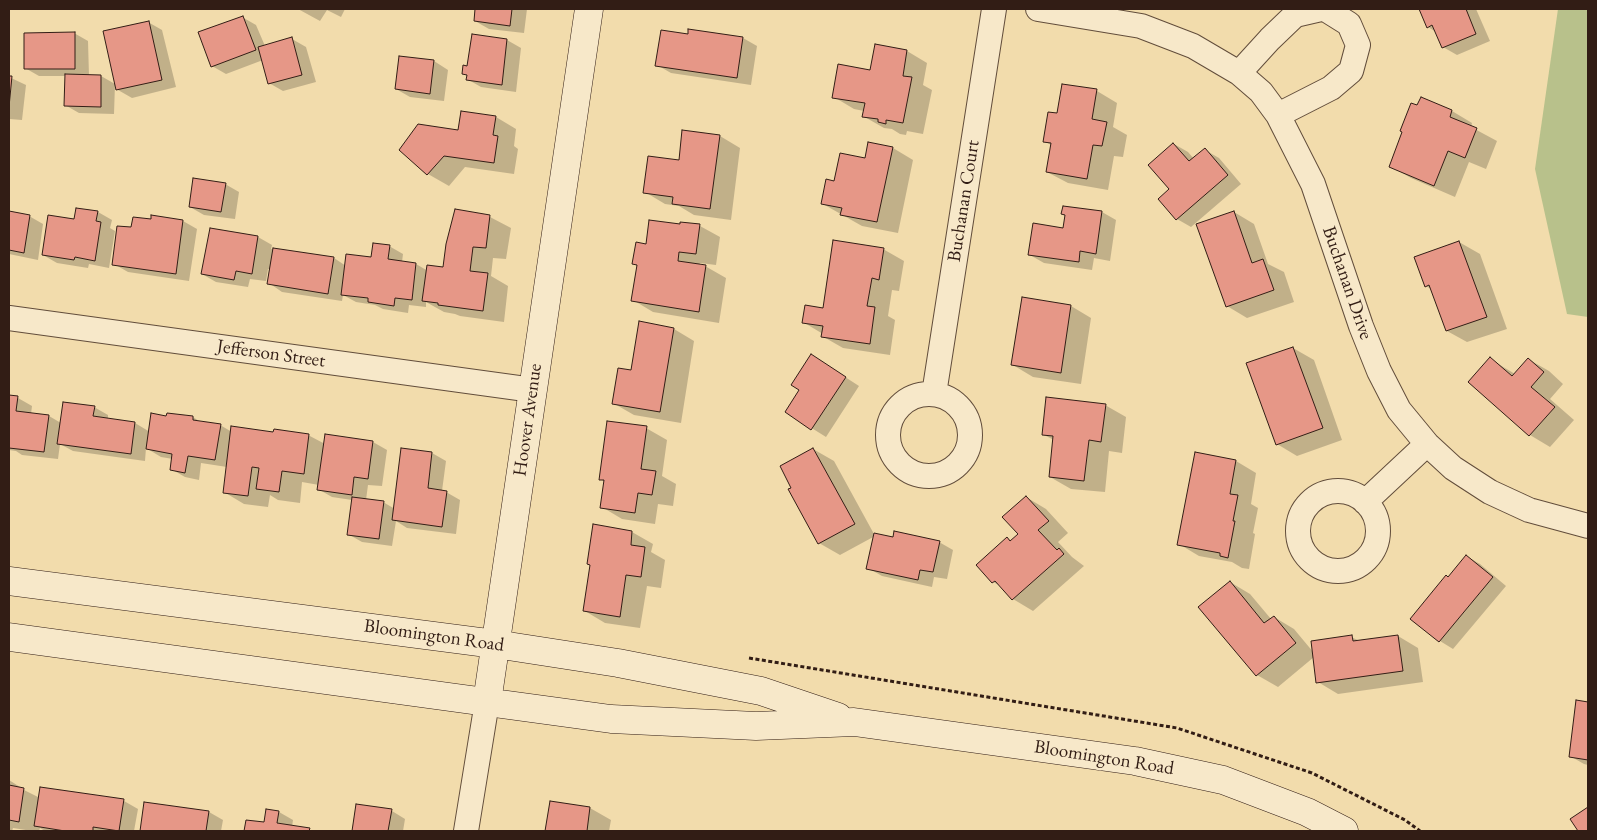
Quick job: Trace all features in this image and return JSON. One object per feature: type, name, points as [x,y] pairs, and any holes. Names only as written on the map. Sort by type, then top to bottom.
[{"type":"street","name":"Hoover Avenue","points":[[466,831],[487,702],[589,9]]},
{"type":"street","name":"Buchanan Court","points":[[934,394],[994,9]]},
{"type":"street","name":"Buchanan Drive","points":[[1038,9],[1141,26],[1193,46],[1239,73],[1261,92],[1278,115],[1313,184],[1361,326],[1379,371],[1399,410],[1427,444],[1453,468],[1490,492],[1529,510],[1588,526]]},
{"type":"street","points":[[1239,73],[1295,15],[1321,9]]},
{"type":"street","points":[[1278,115],[1330,88],[1351,71],[1358,45],[1349,24],[1325,9]]},
{"type":"street","name":"Jefferson Street","points":[[9,318],[532,390]]},
{"type":"street","points":[[1365,502],[1427,444]]},
{"type":"street","name":"Bloomington Road","points":[[9,581],[495,644],[618,663],[761,691],[854,722]]},
{"type":"street","name":"Bloomington Road","points":[[9,637],[611,719],[756,726],[854,722],[1135,761],[1223,780],[1307,812],[1344,831]]},
{"type":"path","points":[[745,658],[1177,728],[1312,773],[1405,820],[1420,831]]},
{"type":"green space","points":[[1558,9],[1588,9],[1588,317],[1567,314],[1535,169]]},
{"type":"building","points":[[475,9],[512,9],[510,26],[474,21]]},
{"type":"building","points":[[1419,9],[1466,9],[1476,34],[1442,48],[1432,25],[1427,28]]},
{"type":"building","points":[[243,16],[256,50],[211,67],[198,32]]},
{"type":"building","points":[[149,21],[162,80],[116,90],[103,31]]},
{"type":"building","points":[[688,29],[743,37],[737,78],[655,66],[661,30],[688,34]]},
{"type":"building","points":[[75,32],[75,69],[24,69],[24,33]]},
{"type":"building","points":[[472,34],[507,39],[502,85],[466,80],[467,75],[462,74],[463,65],[467,66]]},
{"type":"building","points":[[292,37],[302,75],[268,84],[258,47]]},
{"type":"building","points":[[875,44],[907,50],[903,76],[912,77],[903,123],[886,120],[886,124],[878,122],[878,119],[862,117],[865,103],[832,98],[838,64],[870,70]]},
{"type":"building","points":[[399,56],[434,60],[430,94],[395,89]]},
{"type":"building","points":[[65,74],[101,75],[101,107],[64,106]]},
{"type":"building","points":[[9,76],[12,76],[9,107]]},
{"type":"building","points":[[1062,84],[1097,89],[1092,119],[1107,122],[1102,146],[1093,145],[1087,179],[1046,172],[1051,143],[1043,142],[1048,112],[1057,113]]},
{"type":"building","points":[[1421,97],[1452,110],[1450,117],[1477,128],[1465,158],[1448,151],[1434,186],[1389,167],[1411,103],[1417,105]]},
{"type":"building","points":[[461,111],[496,116],[493,135],[498,136],[494,163],[444,156],[427,175],[399,150],[418,124],[458,130]]},
{"type":"building","points":[[682,130],[720,135],[710,209],[672,204],[673,197],[643,193],[648,156],[679,160]]},
{"type":"building","points":[[868,142],[893,147],[877,222],[840,215],[842,208],[821,204],[826,179],[834,181],[840,153],[865,158]]},
{"type":"building","points":[[1173,143],[1189,161],[1205,148],[1228,175],[1176,220],[1158,199],[1169,189],[1148,165]]},
{"type":"building","points":[[193,178],[226,183],[221,212],[189,207]]},
{"type":"building","points":[[1063,206],[1102,211],[1096,254],[1080,251],[1079,262],[1028,255],[1033,223],[1063,228],[1065,215],[1061,214]]},
{"type":"building","points":[[76,208],[98,211],[96,221],[101,222],[95,261],[75,257],[74,260],[42,255],[48,215],[74,219]]},
{"type":"building","points":[[455,209],[490,215],[486,248],[473,247],[470,271],[488,273],[483,311],[422,301],[427,265],[443,267],[446,244]]},
{"type":"building","points":[[9,211],[30,215],[24,253],[9,250]]},
{"type":"building","points":[[1234,211],[1252,263],[1263,259],[1274,290],[1226,307],[1196,224]]},
{"type":"building","points":[[151,215],[183,220],[176,274],[112,265],[117,226],[131,227],[133,217],[151,219]]},
{"type":"building","points":[[649,220],[680,224],[680,222],[700,224],[696,254],[679,252],[678,261],[706,265],[699,312],[631,301],[637,265],[632,264],[636,242],[646,244]]},
{"type":"building","points":[[210,228],[258,236],[252,274],[236,271],[234,280],[201,274]]},
{"type":"building","points":[[833,240],[884,248],[879,280],[872,278],[867,306],[875,307],[870,344],[821,337],[823,326],[802,323],[805,305],[823,308]]},
{"type":"building","points":[[1459,241],[1487,317],[1446,331],[1429,285],[1425,287],[1414,257]]},
{"type":"building","points":[[373,243],[390,245],[388,259],[416,263],[412,300],[395,298],[394,306],[368,302],[368,298],[341,295],[346,254],[371,257]]},
{"type":"building","points":[[273,248],[334,257],[328,294],[267,284]]},
{"type":"building","points":[[1022,297],[1071,305],[1061,373],[1011,365]]},
{"type":"building","points":[[639,321],[674,328],[660,412],[612,404],[618,368],[631,370]]},
{"type":"building","points":[[1293,347],[1323,428],[1276,445],[1246,363]]},
{"type":"building","points":[[811,354],[846,377],[811,430],[785,412],[799,390],[791,385]]},
{"type":"building","points":[[1490,357],[1512,376],[1528,358],[1544,372],[1531,387],[1555,407],[1529,436],[1468,382]]},
{"type":"building","points":[[9,395],[18,396],[16,411],[49,415],[44,452],[9,448]]},
{"type":"building","points":[[1046,397],[1106,404],[1101,442],[1089,440],[1084,481],[1049,477],[1053,436],[1042,435]]},
{"type":"building","points":[[63,402],[95,406],[93,416],[135,422],[131,454],[57,444]]},
{"type":"building","points":[[151,413],[166,416],[167,413],[193,416],[193,420],[221,424],[215,460],[188,456],[185,473],[170,470],[172,454],[146,449]]},
{"type":"building","points":[[607,421],[647,426],[641,469],[656,471],[652,495],[638,493],[635,513],[600,508],[604,480],[599,480]]},
{"type":"building","points":[[231,426],[273,432],[274,429],[309,434],[304,474],[282,471],[279,492],[256,489],[259,468],[252,467],[248,496],[223,493]]},
{"type":"building","points":[[325,434],[373,441],[368,479],[354,477],[352,495],[317,490]]},
{"type":"building","points":[[401,448],[432,452],[428,488],[447,491],[442,527],[392,520]]},
{"type":"building","points":[[813,448],[855,524],[818,544],[788,489],[791,488],[780,466]]},
{"type":"building","points":[[1195,452],[1236,460],[1230,494],[1238,495],[1228,558],[1220,556],[1220,553],[1177,545]]},
{"type":"building","points":[[1026,496],[1049,521],[1038,530],[1057,550],[1059,548],[1064,554],[1012,600],[995,581],[992,583],[976,565],[1007,537],[1010,541],[1018,534],[1002,517]]},
{"type":"building","points":[[352,497],[384,501],[379,539],[347,535]]},
{"type":"building","points":[[593,524],[632,531],[631,545],[645,547],[641,577],[626,575],[620,617],[583,611],[590,565],[587,564]]},
{"type":"building","points":[[894,531],[940,541],[933,572],[920,570],[918,580],[866,569],[874,533],[893,537]]},
{"type":"building","points":[[1466,555],[1493,577],[1439,642],[1410,619],[1446,575],[1448,577]]},
{"type":"building","points":[[1230,581],[1264,623],[1274,616],[1296,643],[1256,676],[1198,607]]},
{"type":"building","points":[[1352,635],[1353,641],[1398,635],[1403,671],[1316,683],[1311,641]]},
{"type":"building","points":[[1576,700],[1588,702],[1588,760],[1569,757]]},
{"type":"building","points":[[9,785],[24,788],[19,822],[9,820]]},
{"type":"building","points":[[40,787],[124,799],[119,831],[93,827],[93,831],[65,831],[34,826]]},
{"type":"building","points":[[550,801],[590,807],[587,831],[545,831]]},
{"type":"building","points":[[144,802],[209,811],[206,831],[140,831]]},
{"type":"building","points":[[356,804],[392,809],[388,831],[352,831]]},
{"type":"building","points":[[1588,807],[1588,831],[1578,831],[1570,819]]},
{"type":"building","points":[[266,809],[279,811],[277,823],[310,828],[309,831],[244,831],[246,820],[264,822]]}]
